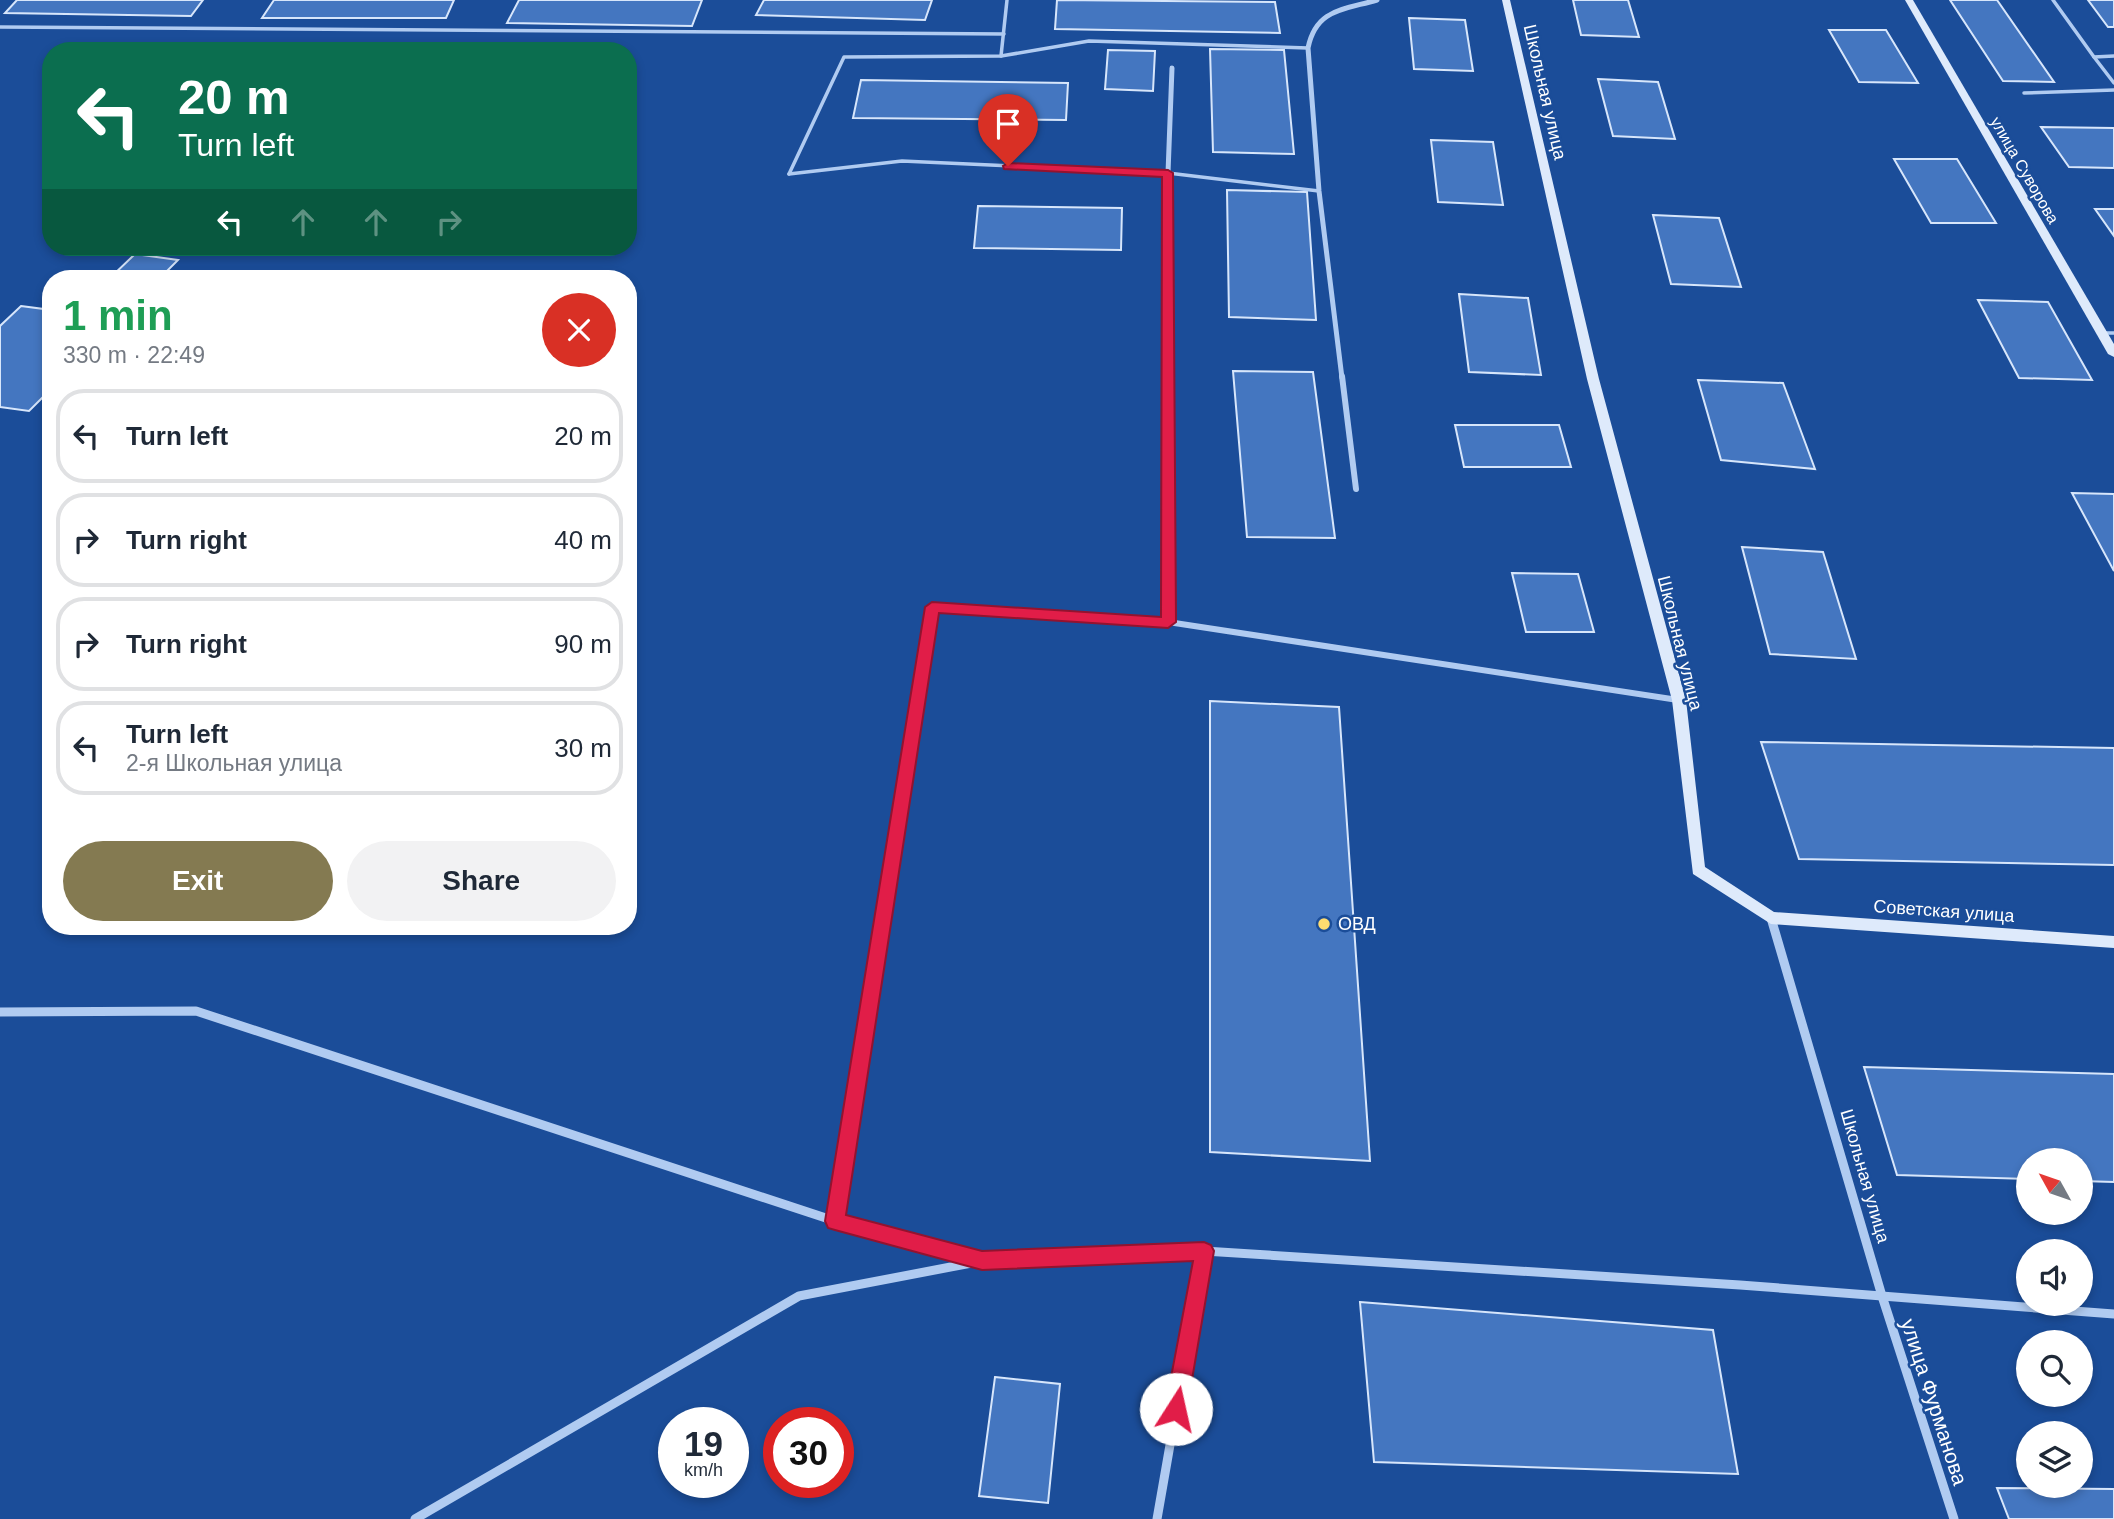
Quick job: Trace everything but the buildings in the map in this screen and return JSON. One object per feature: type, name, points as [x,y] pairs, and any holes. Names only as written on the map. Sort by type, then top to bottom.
[{"type":"street","points":[[1356,489],[1320,191],[1308,48],[1312,28],[1328,14],[1377,0]]},
{"type":"street","name":"Школьная улица","points":[[1506,0],[1593,379],[1679,700],[1698,870],[1770,918],[1882,1296]]},
{"type":"street","name":"улица Суворова","points":[[1909,0],[2114,354]]},
{"type":"street","points":[[1172,68],[1168,173],[1168,622],[1679,700]]},
{"type":"street","name":"Советская улица","points":[[1770,918],[2114,942]]},
{"type":"street","points":[[0,1012],[196,1011],[835,1221],[982,1261]]},
{"type":"street","points":[[1157,1519],[1204,1251]]},
{"type":"street","points":[[415,1519],[799,1296],[982,1261],[1204,1251],[2114,1314]]},
{"type":"street","name":"улица Фурманова","points":[[1882,1296],[1954,1519]]},
{"type":"lane","points":[[1001,56],[1007,0]]},
{"type":"lane","points":[[2053,0],[2114,83]]},
{"type":"lane","points":[[0,27],[1004,34]]},
{"type":"lane","points":[[1308,48],[1089,41],[1001,56],[844,57],[789,174],[902,161],[1168,173],[1320,191]]},
{"type":"lane","points":[[2094,57],[2114,57]]},
{"type":"lane","points":[[2024,93],[2114,90]]},
{"type":"lane","points":[[2101,333],[2114,333]]},
{"type":"lane","points":[[835,1221],[932,607],[1168,622]]},
{"type":"place","name":"ОВД","points":[[1324,924]]},
{"type":"route","points":[[1008,166],[1168,173],[1168,622],[932,607],[835,1221],[982,1261],[1204,1251],[1176,1409]]}]
